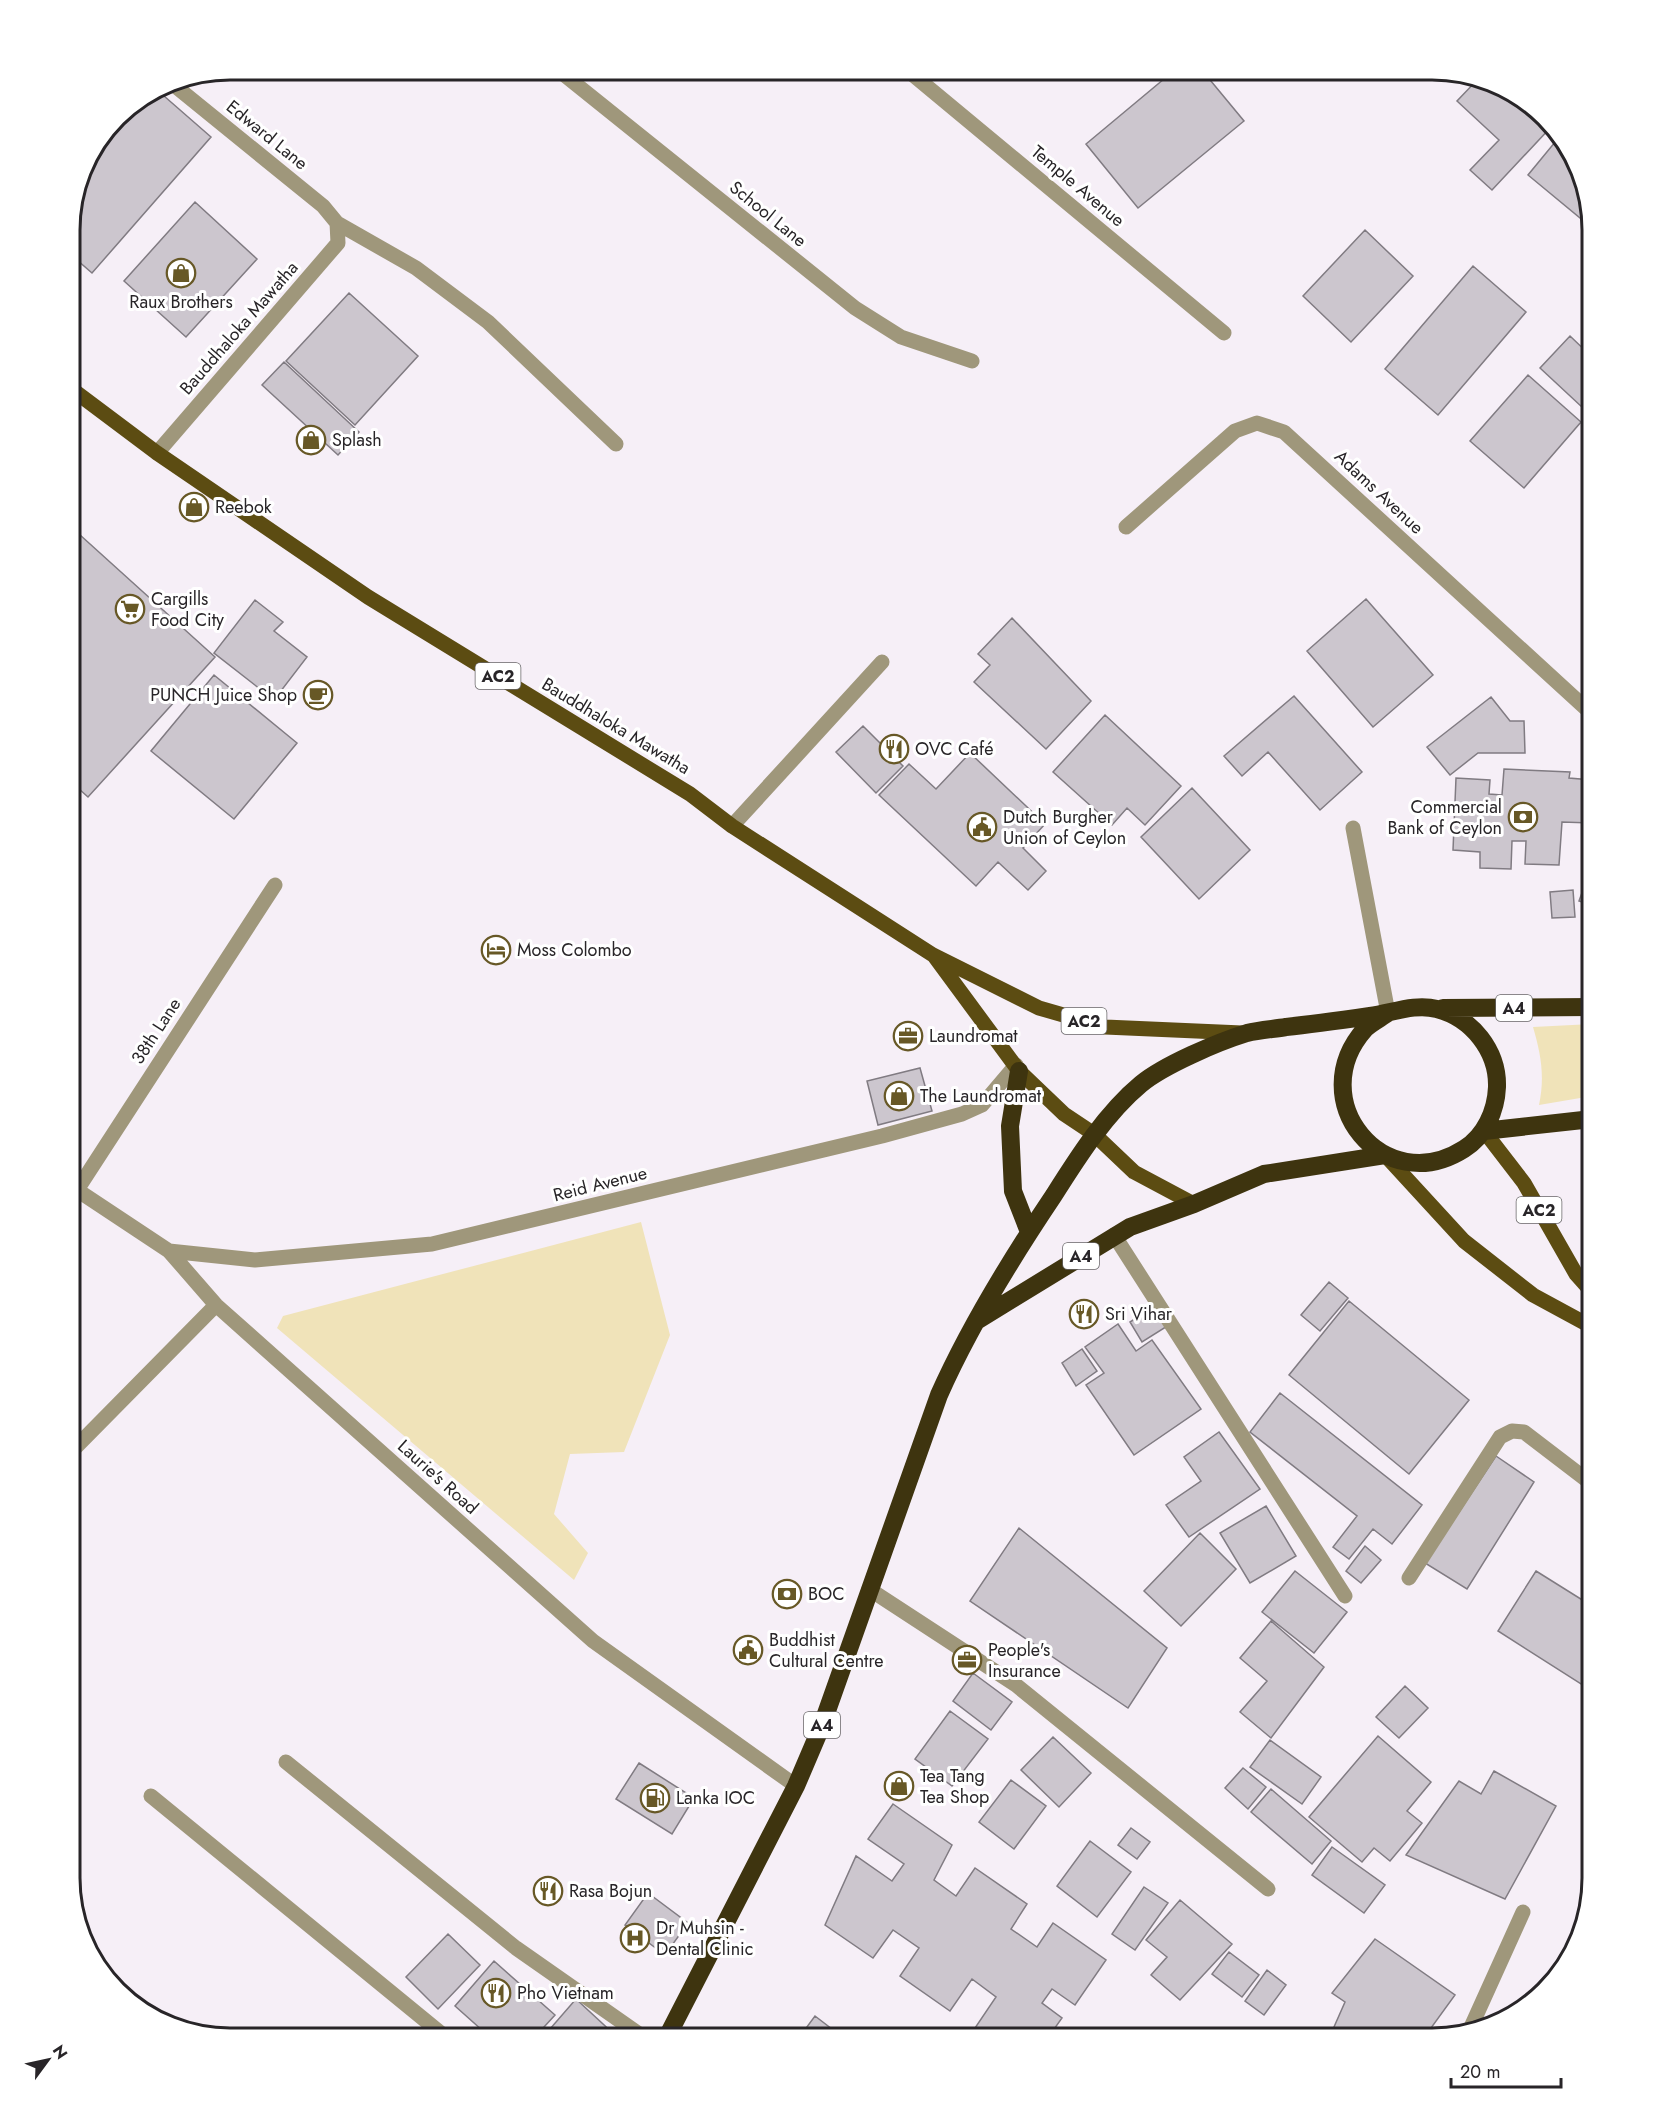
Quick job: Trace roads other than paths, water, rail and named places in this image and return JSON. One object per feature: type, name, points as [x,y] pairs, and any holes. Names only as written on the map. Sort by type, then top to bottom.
[{"type":"highway","points":[[1412,1007],[1436,1008],[1459,1017],[1477,1032],[1491,1053],[1497,1076],[1497,1100],[1484,1131],[1468,1147],[1450,1158],[1429,1163],[1406,1162],[1385,1155],[1362,1138],[1349,1117],[1342,1094],[1344,1069],[1352,1046],[1367,1027],[1388,1013],[1412,1007]]},
{"type":"highway","name":"A4","points":[[1436,1008],[1582,1007]]},
{"type":"highway","name":"A4","points":[[672,2028],[796,1786],[822,1725],[939,1395],[955,1358],[1029,1232],[1094,1134],[1141,1084],[1181,1060],[1248,1033],[1388,1013]]},
{"type":"highway","points":[[1018,1068],[1010,1126],[1013,1191],[1029,1232]]},
{"type":"highway","points":[[1484,1131],[1582,1120]]},
{"type":"highway","name":"A4","points":[[975,1322],[1130,1227],[1194,1204],[1264,1174],[1385,1155]]},
{"type":"main road","name":"Bauddhaloka Mawatha","points":[[80,395],[156,453],[368,597],[690,794],[732,826],[933,955],[1039,1008],[1105,1027],[1248,1033]]},
{"type":"main road","name":"Bauddhaloka Mawatha","points":[[933,955],[1018,1068],[1064,1114],[1094,1134],[1134,1172],[1194,1204]]},
{"type":"main road","name":"AC2","points":[[1484,1131],[1524,1183],[1576,1275],[1582,1281]]},
{"type":"main road","points":[[1385,1155],[1464,1241],[1533,1295],[1582,1322]]},
{"type":"street","name":"School Lane","points":[[570,80],[855,308],[901,337],[972,361]]},
{"type":"street","name":"Temple Avenue","points":[[919,80],[1224,333]]},
{"type":"street","name":"Edward Lane","points":[[179,89],[323,206],[337,223],[416,268],[488,322],[616,444]]},
{"type":"street","name":"Bauddhaloka Mawatha","points":[[156,453],[338,243],[337,223]]},
{"type":"street","name":"Adams Avenue","points":[[1126,527],[1235,430],[1257,423],[1284,432],[1582,705]]},
{"type":"street","points":[[732,826],[882,662]]},
{"type":"street","points":[[1353,828],[1388,1013]]},
{"type":"street","name":"38th Lane","points":[[80,1178],[275,885]]},
{"type":"street","name":"Reid Avenue","points":[[169,1251],[255,1260],[432,1244],[882,1136],[962,1114],[982,1106],[1018,1068]]},
{"type":"street","name":"Laurie's Road","points":[[80,1195],[169,1251],[216,1305],[593,1641],[796,1786]]},
{"type":"street","points":[[1114,1235],[1345,1596]]},
{"type":"street","points":[[80,1443],[216,1305]]},
{"type":"street","points":[[1409,1578],[1500,1437],[1512,1431],[1524,1432],[1582,1476]]},
{"type":"street","points":[[870,1589],[1016,1685],[1268,1889]]},
{"type":"street","points":[[286,1762],[516,1948],[630,2028]]},
{"type":"street","points":[[151,1796],[435,2028]]},
{"type":"street","points":[[1473,2022],[1523,1912]]},
{"type":"place","name":"Raux Brothers","points":[[181,273]]},
{"type":"place","name":"Splash","points":[[311,440]]},
{"type":"place","name":"Reebok","points":[[194,507]]},
{"type":"place","name":"Cargills Food City","points":[[130,609]]},
{"type":"place","name":"PUNCH Juice Shop","points":[[318,695]]},
{"type":"place","name":"OVC Café","points":[[894,749]]},
{"type":"place","name":"Commercial Bank of Ceylon","points":[[1523,817]]},
{"type":"place","name":"Dutch Burgher Union of Ceylon","points":[[982,827]]},
{"type":"place","name":"Moss Colombo","points":[[496,950]]},
{"type":"place","name":"Laundromat","points":[[908,1036]]},
{"type":"place","name":"The Laundromat","points":[[899,1096]]},
{"type":"place","name":"Sri Vihar","points":[[1084,1314]]},
{"type":"place","name":"BOC","points":[[787,1594]]},
{"type":"place","name":"Buddhist Cultural Centre","points":[[748,1650]]},
{"type":"place","name":"People's Insurance","points":[[967,1660]]},
{"type":"place","name":"Tea Tang Tea Shop","points":[[899,1786]]},
{"type":"place","name":"Lanka IOC","points":[[655,1798]]},
{"type":"place","name":"Rasa Bojun","points":[[548,1891]]},
{"type":"place","name":"Dr Muhsin - Dental Clinic","points":[[635,1938]]},
{"type":"place","name":"Pho Vietnam","points":[[496,1993]]}]
